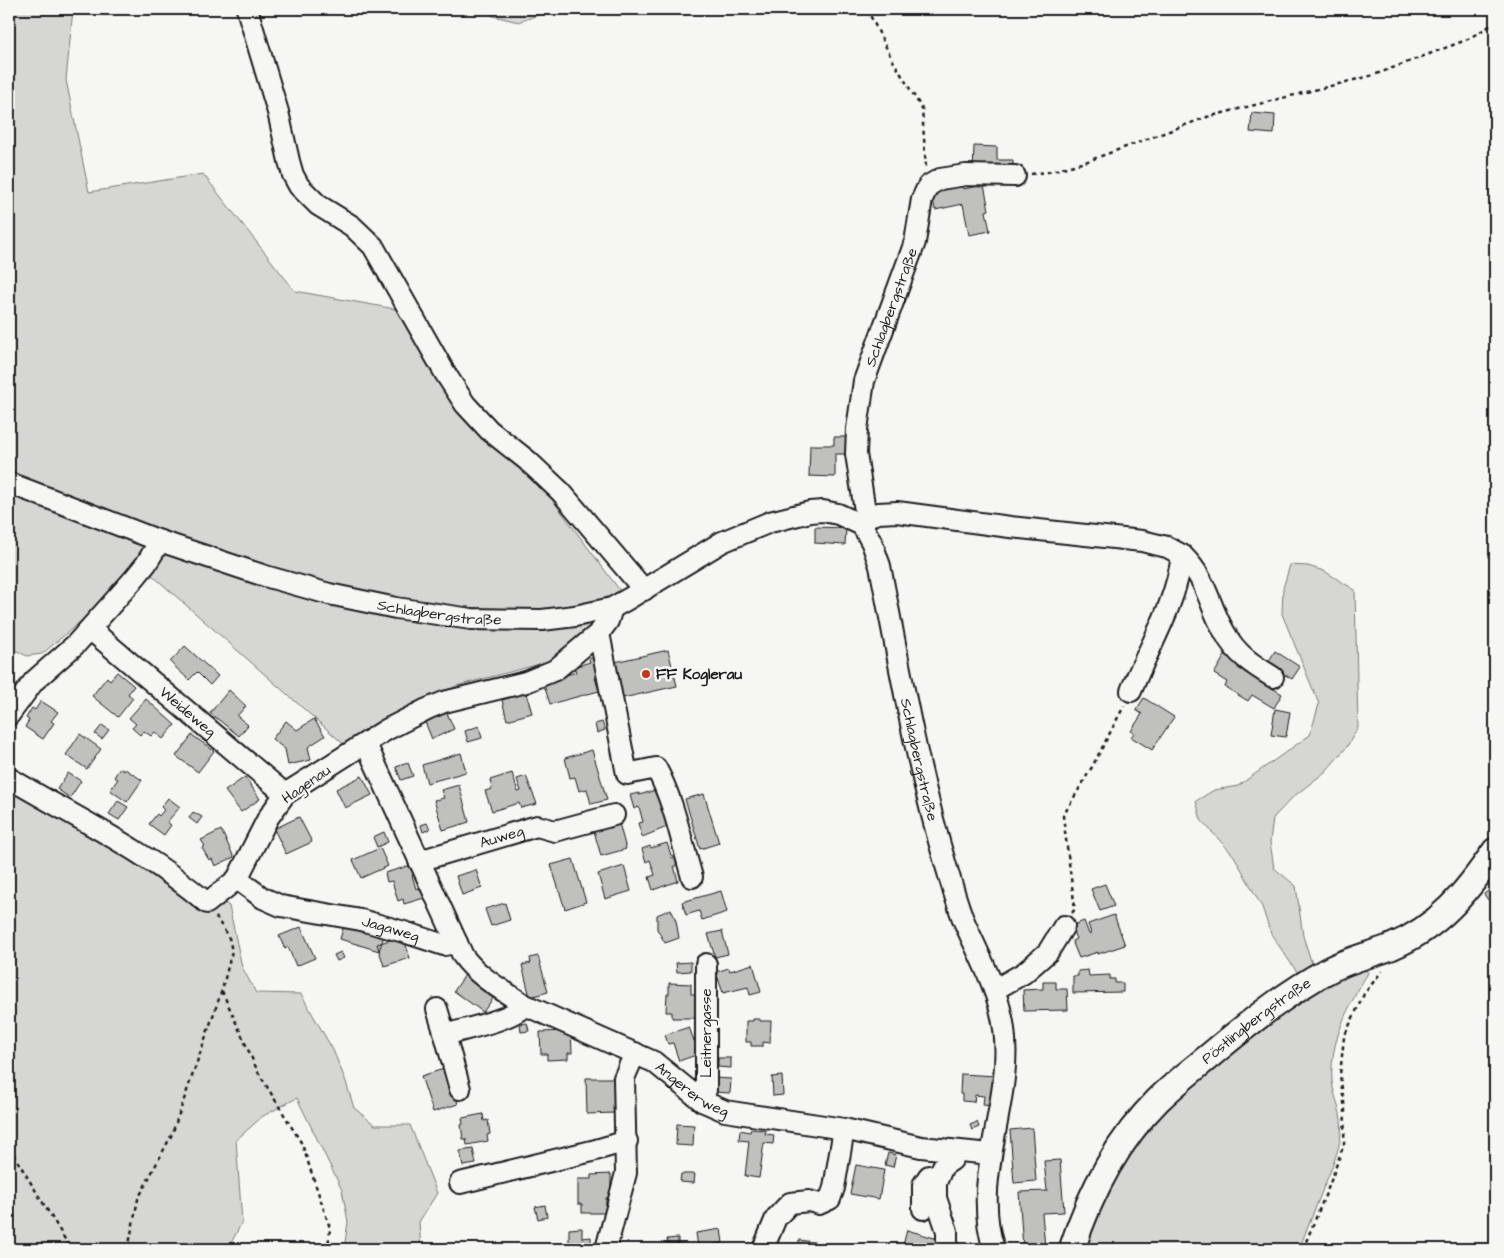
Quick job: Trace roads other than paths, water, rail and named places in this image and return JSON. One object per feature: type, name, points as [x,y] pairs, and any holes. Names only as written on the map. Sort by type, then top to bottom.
[{"type":"main road","name":"Pöstlingbergstraße","points":[[1072,1249],[1095,1189],[1116,1150],[1130,1131],[1159,1099],[1290,993],[1342,964],[1392,946],[1422,932],[1446,913],[1459,899],[1495,851]]},
{"type":"street","points":[[247,9],[278,112],[293,175],[299,186],[318,205],[352,226],[373,246],[445,373],[465,404],[489,430],[528,461],[561,492],[644,590]]},
{"type":"street","name":"Schlagbergstraße","points":[[994,1249],[990,1237],[987,1207],[990,1154],[1006,1064],[1004,1026],[994,990],[963,918],[946,867],[912,726],[880,566],[864,521],[856,454],[864,381],[915,242],[922,199],[928,186],[934,181],[954,176],[1014,176]]},
{"type":"street","name":"Schlagbergstraße","points":[[9,483],[160,541],[265,576],[329,594],[396,608],[471,619],[542,620],[575,616],[612,608],[722,542],[791,515],[823,511],[864,521]]},
{"type":"street","points":[[864,521],[878,513],[897,512],[1010,527],[1107,537],[1167,547],[1182,555],[1200,576],[1218,620],[1232,644],[1250,663],[1273,677]]},
{"type":"street","points":[[9,715],[34,680],[90,630],[146,564],[160,541]]},
{"type":"street","points":[[1132,691],[1167,614],[1180,570],[1182,555]]},
{"type":"street","name":"Hagenau","points":[[9,778],[148,858],[186,885],[207,903],[237,879],[268,818],[285,794],[407,718],[444,702],[543,676],[566,662],[599,633],[608,621],[612,608]]},
{"type":"street","name":"Weideweg","points":[[90,630],[285,794]]},
{"type":"street","points":[[599,633],[627,774],[656,768],[671,802],[692,877]]},
{"type":"street","points":[[366,744],[457,944],[470,965],[485,978],[525,1005],[635,1053],[624,1078],[627,1141],[624,1187],[606,1249]]},
{"type":"street","name":"Auweg","points":[[419,861],[537,826],[555,831],[614,815]]},
{"type":"street","name":"Jagaweg","points":[[237,879],[263,898],[282,906],[361,920],[444,945],[457,944]]},
{"type":"street","points":[[994,990],[1024,974],[1048,952],[1064,926]]},
{"type":"street","name":"Leitnergasse","points":[[702,1101],[706,1090],[706,964]]},
{"type":"street","points":[[445,1035],[511,1016],[522,1010],[525,1005]]},
{"type":"street","points":[[437,1009],[460,1089]]},
{"type":"street","name":"Angererweg","points":[[635,1053],[662,1067],[702,1101],[725,1111],[844,1129],[905,1144],[990,1154]]},
{"type":"street","points":[[763,1249],[776,1218],[790,1203],[809,1201],[819,1204],[830,1199],[834,1188],[844,1129]]},
{"type":"street","points":[[460,1183],[627,1141]]},
{"type":"street","points":[[923,1209],[923,1185],[929,1176],[952,1160],[957,1151]]},
{"type":"street","points":[[943,1166],[938,1178],[936,1198],[947,1230],[947,1249]]},
{"type":"place","name":"FF Koglerau","points":[[646,674]]}]
